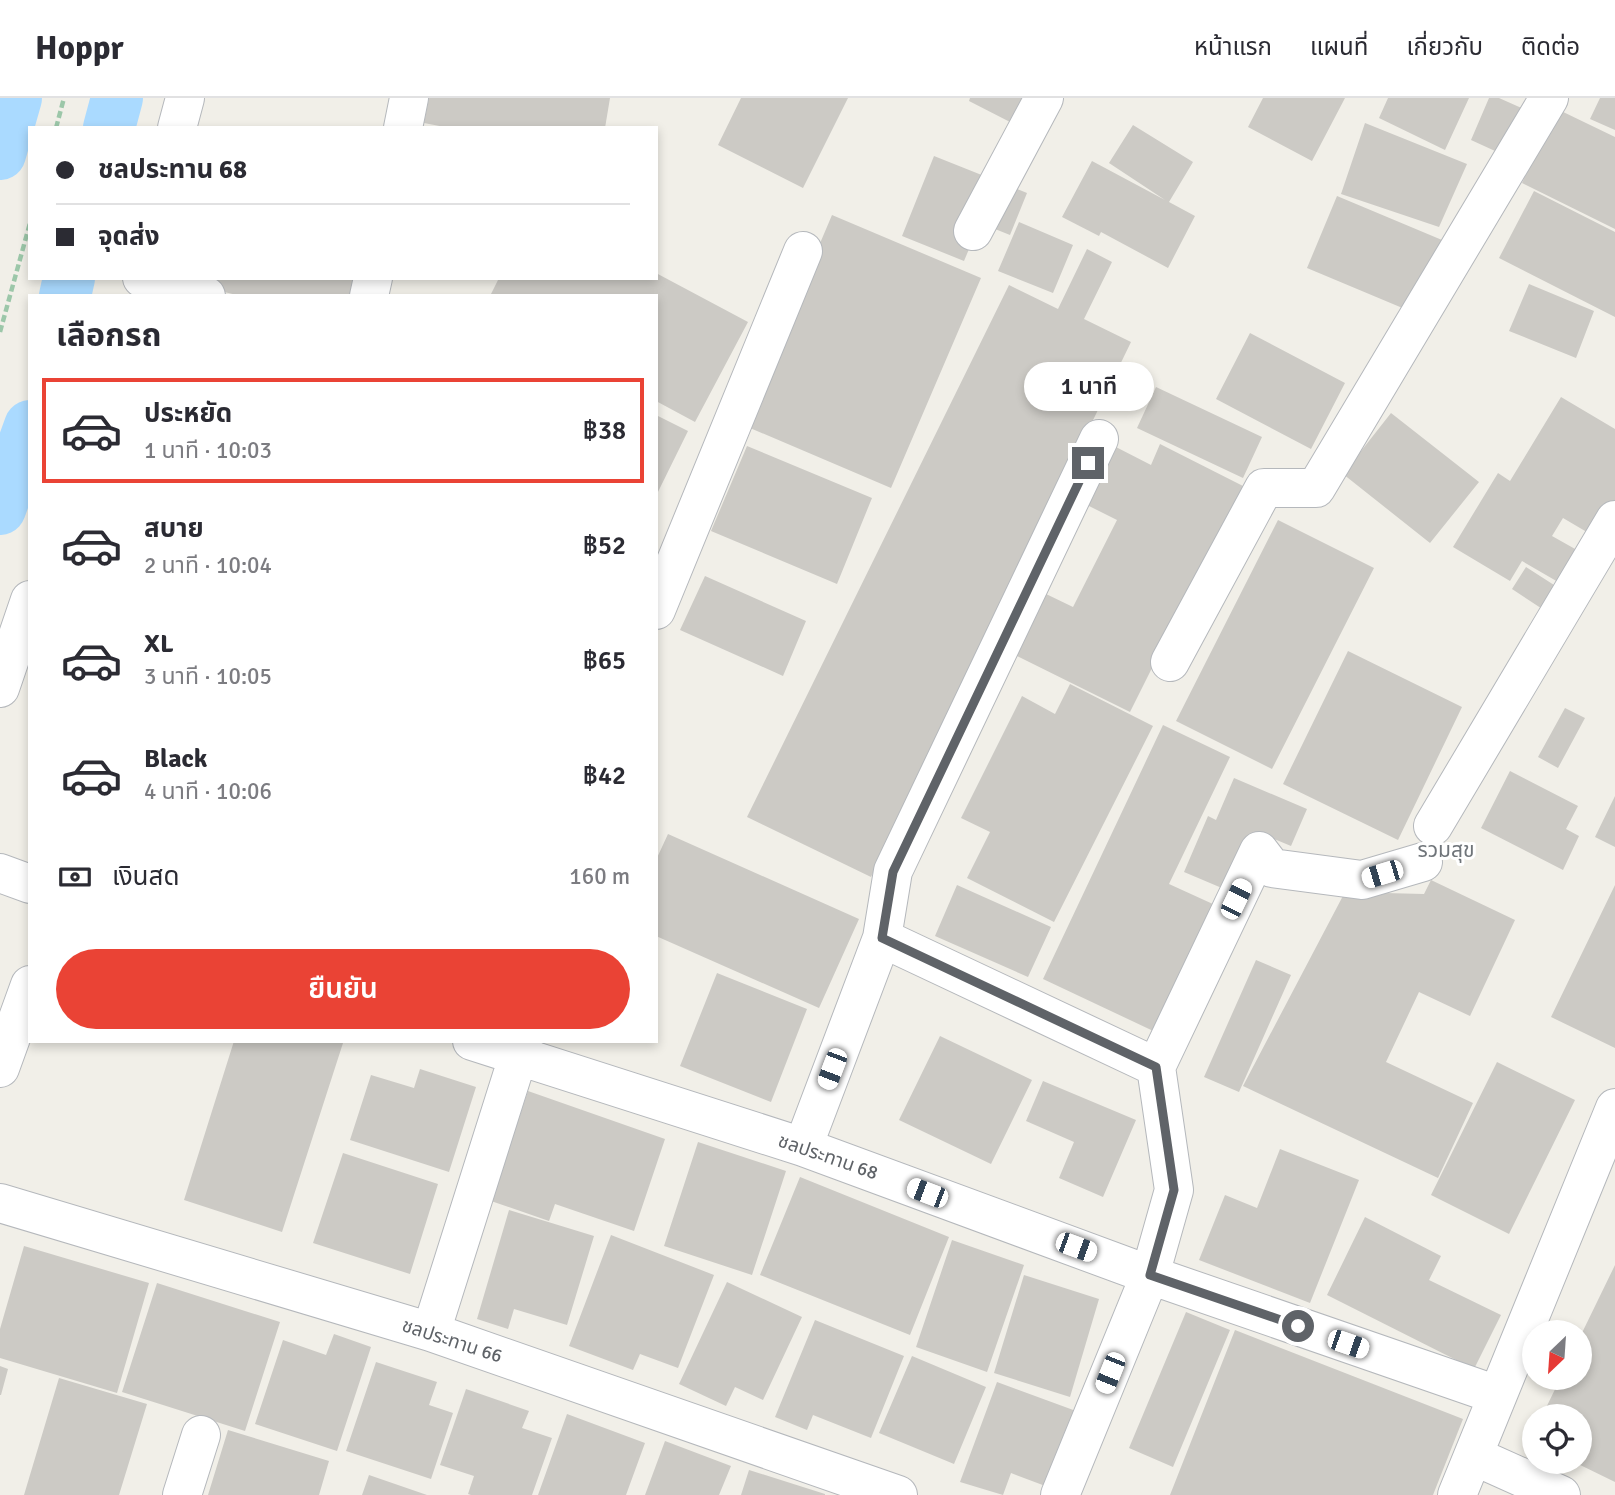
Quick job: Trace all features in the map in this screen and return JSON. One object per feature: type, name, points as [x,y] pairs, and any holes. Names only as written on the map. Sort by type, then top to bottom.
[{"type":"street","points":[[178,126],[185,98]]},
{"type":"street","points":[[403,126],[409,98]]},
{"type":"street","points":[[973,231],[1044,98]]},
{"type":"street","points":[[1170,662],[1264,488],[1315,488],[1549,98]]},
{"type":"street","points":[[658,605],[803,251]]},
{"type":"street","points":[[147,280],[199,294]]},
{"type":"street","points":[[803,1147],[882,938],[893,872],[1099,439]]},
{"type":"street","points":[[1060,1495],[1150,1275],[1174,1190],[1156,1067],[1259,851],[1272,868],[1362,880],[1428,844],[1615,520]]},
{"type":"street","points":[[0,688],[28,606]]},
{"type":"street","points":[[0,873],[28,883]]},
{"type":"street","points":[[882,938],[1156,1067]]},
{"type":"street","points":[[0,1068],[28,991]]},
{"type":"street","name":"ชลประทาน 68","points":[[484,1043],[520,1049],[803,1147],[1150,1275],[1497,1395]]},
{"type":"street","points":[[431,1332],[520,1049]]},
{"type":"street","points":[[1458,1495],[1615,1108]]},
{"type":"street","name":"ชลประทาน 66","points":[[0,1203],[431,1332],[898,1495]]},
{"type":"street","points":[[182,1495],[201,1435]]},
{"type":"street","points":[[1474,1456],[1561,1495]]},
{"type":"path","points":[[57,126],[64,98]]},
{"type":"path","points":[[0,332],[28,230]]},
{"type":"building","points":[[429,98],[610,98],[605,126],[440,126],[424,123]]},
{"type":"building","points":[[741,98],[848,98],[803,188],[718,145]]},
{"type":"building","points":[[970,98],[1022,98],[1010,122],[969,101]]},
{"type":"building","points":[[1263,98],[1345,98],[1312,161],[1248,127]]},
{"type":"building","points":[[1388,98],[1469,98],[1445,150],[1379,118]]},
{"type":"building","points":[[1489,98],[1499,98],[1526,110],[1506,156],[1471,140]]},
{"type":"building","points":[[1600,98],[1615,98],[1615,130],[1590,119]]},
{"type":"building","points":[[1557,109],[1615,137],[1615,229],[1522,183]]},
{"type":"building","points":[[1365,123],[1467,164],[1439,227],[1341,194]]},
{"type":"building","points":[[1133,125],[1193,162],[1169,202],[1195,216],[1168,268],[1101,232],[1099,236],[1062,217],[1092,161],[1165,200],[1109,163]]},
{"type":"building","points":[[934,156],[1027,193],[1010,235],[980,223],[964,261],[902,236]]},
{"type":"building","points":[[1534,191],[1615,232],[1615,317],[1499,258]]},
{"type":"building","points":[[1337,196],[1442,240],[1412,312],[1307,268]]},
{"type":"building","points":[[832,215],[981,278],[891,488],[743,425]]},
{"type":"building","points":[[1019,222],[1073,245],[1053,293],[998,271]]},
{"type":"building","points":[[1087,249],[1112,262],[1084,319],[1131,342],[871,877],[747,817],[1009,285],[1058,309]]},
{"type":"building","points":[[658,274],[748,322],[695,422],[658,402],[658,294],[491,294],[498,280],[658,280]]},
{"type":"building","points":[[196,280],[366,280],[362,294],[233,294],[195,285]]},
{"type":"building","points":[[1529,284],[1594,311],[1576,358],[1509,331]]},
{"type":"building","points":[[1250,333],[1345,383],[1311,449],[1216,399]]},
{"type":"building","points":[[1156,387],[1262,437],[1243,478],[1137,428]]},
{"type":"building","points":[[1561,397],[1615,429],[1615,509],[1597,538],[1563,518],[1552,536],[1584,554],[1565,586],[1522,561],[1510,581],[1453,547],[1498,473],[1510,481]]},
{"type":"building","points":[[1391,413],[1479,482],[1430,543],[1343,474]]},
{"type":"building","points":[[658,416],[688,431],[658,492]]},
{"type":"building","points":[[1160,444],[1243,486],[1130,712],[1013,654],[1044,593],[1073,607],[1117,520],[1083,503],[1112,445],[1151,465]]},
{"type":"building","points":[[747,446],[872,498],[837,584],[711,531]]},
{"type":"building","points":[[1278,520],[1374,568],[1272,769],[1176,721]]},
{"type":"building","points":[[1526,567],[1568,594],[1553,616],[1512,589]]},
{"type":"building","points":[[705,576],[806,621],[783,676],[680,630]]},
{"type":"building","points":[[1348,651],[1462,707],[1398,840],[1283,784]]},
{"type":"building","points":[[1070,684],[1153,726],[1054,922],[967,878],[990,832],[961,818],[1022,696],[1055,714]]},
{"type":"building","points":[[1565,708],[1585,718],[1558,768],[1538,757]]},
{"type":"building","points":[[1163,725],[1230,757],[1169,884],[1226,910],[1166,1037],[1043,979]]},
{"type":"building","points":[[1510,771],[1578,806],[1566,829],[1579,836],[1563,870],[1481,828]]},
{"type":"building","points":[[1234,778],[1307,809],[1291,846],[1262,834],[1236,894],[1184,872],[1208,816],[1216,820]]},
{"type":"building","points":[[1615,796],[1615,847],[1595,837]]},
{"type":"building","points":[[668,834],[859,919],[819,1008],[658,937],[658,856]]},
{"type":"building","points":[[1431,880],[1515,920],[1470,1016],[1419,992],[1386,1062],[1473,1103],[1438,1178],[1243,1086],[1345,892],[1424,894]]},
{"type":"building","points":[[957,885],[1051,927],[1028,977],[935,936]]},
{"type":"building","points":[[1615,885],[1615,1048],[1551,1017]]},
{"type":"building","points":[[1256,960],[1291,975],[1239,1092],[1204,1077]]},
{"type":"building","points":[[717,973],[807,1009],[771,1102],[680,1066]]},
{"type":"building","points":[[940,1036],[1032,1080],[991,1164],[899,1120]]},
{"type":"building","points":[[233,1043],[343,1043],[282,1232],[184,1200]]},
{"type":"building","points":[[1497,1062],[1575,1100],[1509,1234],[1431,1195]]},
{"type":"building","points":[[420,1069],[476,1087],[449,1172],[350,1140],[371,1075],[414,1088]]},
{"type":"building","points":[[1043,1081],[1136,1120],[1103,1197],[1059,1178],[1074,1142],[1026,1121]]},
{"type":"building","points":[[528,1091],[665,1139],[634,1231],[555,1204],[549,1221],[491,1201]]},
{"type":"building","points":[[698,1142],[786,1171],[752,1275],[664,1246]]},
{"type":"building","points":[[1280,1149],[1359,1180],[1310,1303],[1199,1260],[1225,1195],[1257,1208]]},
{"type":"building","points":[[343,1153],[438,1184],[410,1274],[313,1243]]},
{"type":"building","points":[[800,1177],[949,1237],[910,1335],[760,1275]]},
{"type":"building","points":[[509,1210],[594,1236],[567,1325],[514,1309],[508,1329],[477,1319]]},
{"type":"building","points":[[1365,1217],[1441,1256],[1429,1280],[1501,1315],[1474,1369],[1327,1295]]},
{"type":"building","points":[[611,1235],[714,1275],[678,1368],[640,1354],[633,1370],[569,1346]]},
{"type":"building","points":[[952,1240],[1024,1265],[987,1372],[916,1347]]},
{"type":"building","points":[[24,1246],[149,1283],[117,1393],[0,1358],[0,1329]]},
{"type":"building","points":[[1615,1265],[1615,1482],[1592,1471],[1592,1404],[1548,1404],[1555,1390],[1592,1390],[1592,1320],[1588,1320]]},
{"type":"building","points":[[1024,1275],[1099,1299],[1070,1397],[994,1373]]},
{"type":"building","points":[[727,1282],[802,1317],[763,1400],[735,1387],[726,1406],[679,1384]]},
{"type":"building","points":[[157,1283],[280,1322],[245,1431],[122,1392]]},
{"type":"building","points":[[1186,1312],[1230,1330],[1173,1467],[1129,1448]]},
{"type":"building","points":[[815,1320],[904,1356],[871,1438],[813,1415],[807,1430],[775,1417]]},
{"type":"building","points":[[1235,1330],[1463,1419],[1433,1495],[1170,1495]]},
{"type":"building","points":[[334,1334],[371,1347],[337,1451],[255,1424],[283,1340],[326,1355]]},
{"type":"building","points":[[912,1356],[986,1387],[954,1464],[879,1433]]},
{"type":"building","points":[[376,1362],[437,1382],[429,1405],[453,1413],[431,1479],[346,1451]]},
{"type":"building","points":[[0,1366],[8,1369],[1,1395],[0,1395]]},
{"type":"building","points":[[59,1378],[147,1404],[119,1495],[24,1495]]},
{"type":"building","points":[[997,1382],[1076,1411],[1048,1487],[1011,1473],[1003,1495],[960,1482]]},
{"type":"building","points":[[466,1389],[529,1411],[522,1428],[552,1438],[532,1495],[471,1495],[468,1494],[474,1476],[440,1465]]},
{"type":"building","points":[[567,1414],[645,1443],[626,1495],[538,1495]]},
{"type":"building","points":[[228,1430],[329,1461],[319,1495],[208,1495]]},
{"type":"building","points":[[665,1441],[731,1466],[719,1495],[645,1495]]},
{"type":"building","points":[[749,1470],[825,1494],[825,1495],[741,1495]]},
{"type":"building","points":[[369,1475],[427,1495],[362,1495]]},
{"type":"waterway","points":[[0,154],[16,98]]},
{"type":"waterway","points":[[110,126],[117,98]]},
{"type":"waterway","points":[[65,294],[69,280]]},
{"type":"waterway","points":[[0,509],[28,432]]},
{"type":"district","name":"รวมสุข","points":[[1446,850]]},
{"type":"route","points":[[1088,463],[893,872],[882,938],[1156,1067],[1174,1190],[1150,1275],[1298,1326]]}]
